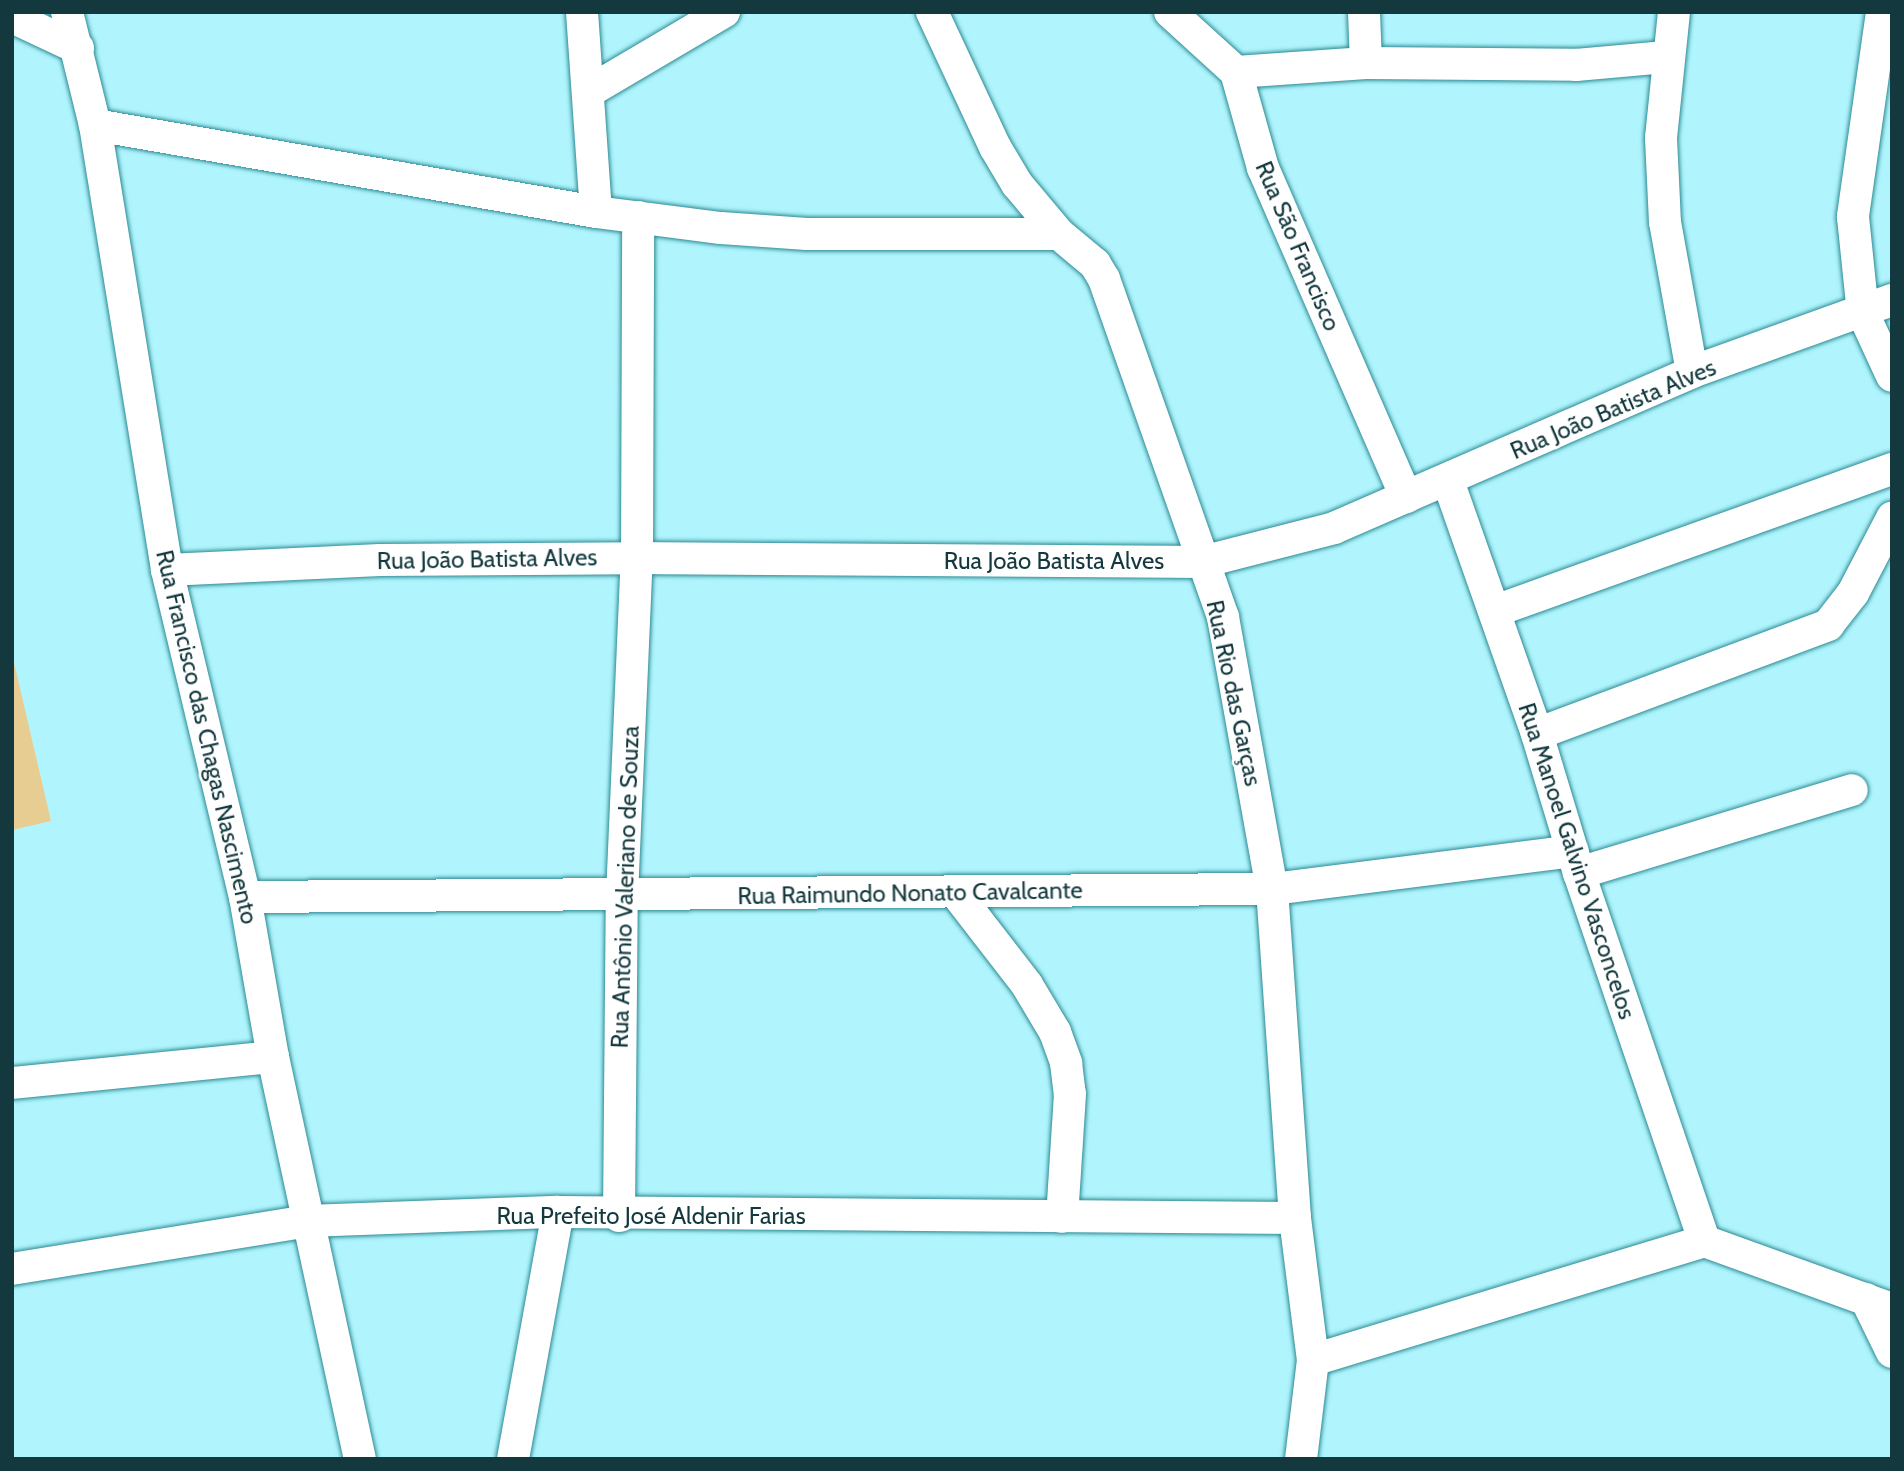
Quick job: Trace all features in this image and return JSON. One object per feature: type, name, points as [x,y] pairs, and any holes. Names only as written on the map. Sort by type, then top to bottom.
[{"type":"street","name":"Rua Francisco das Chagas Nascimento","points":[[67,12],[95,125],[167,570],[245,897],[273,1057],[360,1459]]},
{"type":"street","points":[[582,12],[596,212]]},
{"type":"street","points":[[588,92],[724,12]]},
{"type":"street","name":"Rua Rio das Garças","points":[[932,12],[995,147],[1017,184],[1059,234],[1084,253],[1104,279],[1223,617],[1272,889],[1294,1218],[1313,1360],[1301,1459]]},
{"type":"street","points":[[1170,12],[1236,72],[1366,64],[1576,65],[1666,57]]},
{"type":"street","points":[[1364,12],[1366,64]]},
{"type":"street","points":[[1674,12],[1666,57],[1661,138],[1665,222],[1692,372]]},
{"type":"street","points":[[1882,12],[1853,217],[1863,313],[1892,376]]},
{"type":"street","points":[[12,18],[78,48]]},
{"type":"street","name":"Rua São Francisco","points":[[1236,72],[1263,168],[1406,497]]},
{"type":"street","points":[[95,125],[638,217],[807,234],[1059,234]]},
{"type":"street","name":"Rua Antônio Valeriano de Souza","points":[[618,1216],[622,896],[637,558],[638,217]]},
{"type":"street","name":"Rua João Batista Alves","points":[[167,570],[380,560],[637,558],[1202,562],[1322,532],[1448,481],[1692,372],[1863,313],[1892,300]]},
{"type":"street","points":[[1494,611],[1892,469]]},
{"type":"street","name":"Rua Manoel Galvino Vasconcelos","points":[[1448,481],[1537,734],[1576,862],[1704,1241]]},
{"type":"street","points":[[1537,734],[1828,625],[1853,593],[1892,518]]},
{"type":"street","name":"Rua Raimundo Nonato Cavalcante","points":[[245,897],[1272,889],[1576,862],[1852,790]]},
{"type":"street","points":[[956,892],[1027,985],[1055,1032],[1066,1063],[1070,1094],[1062,1217]]},
{"type":"street","points":[[12,1083],[273,1057]]},
{"type":"street","points":[[513,1459],[558,1212]]},
{"type":"street","name":"Rua Prefeito José Aldenir Farias","points":[[12,1269],[307,1221],[558,1212],[618,1216],[1294,1218]]},
{"type":"street","points":[[1313,1360],[1704,1241],[1879,1304],[1892,1352]]},
{"type":"shaded area","points":[[12,654],[51,821],[12,830]]}]
